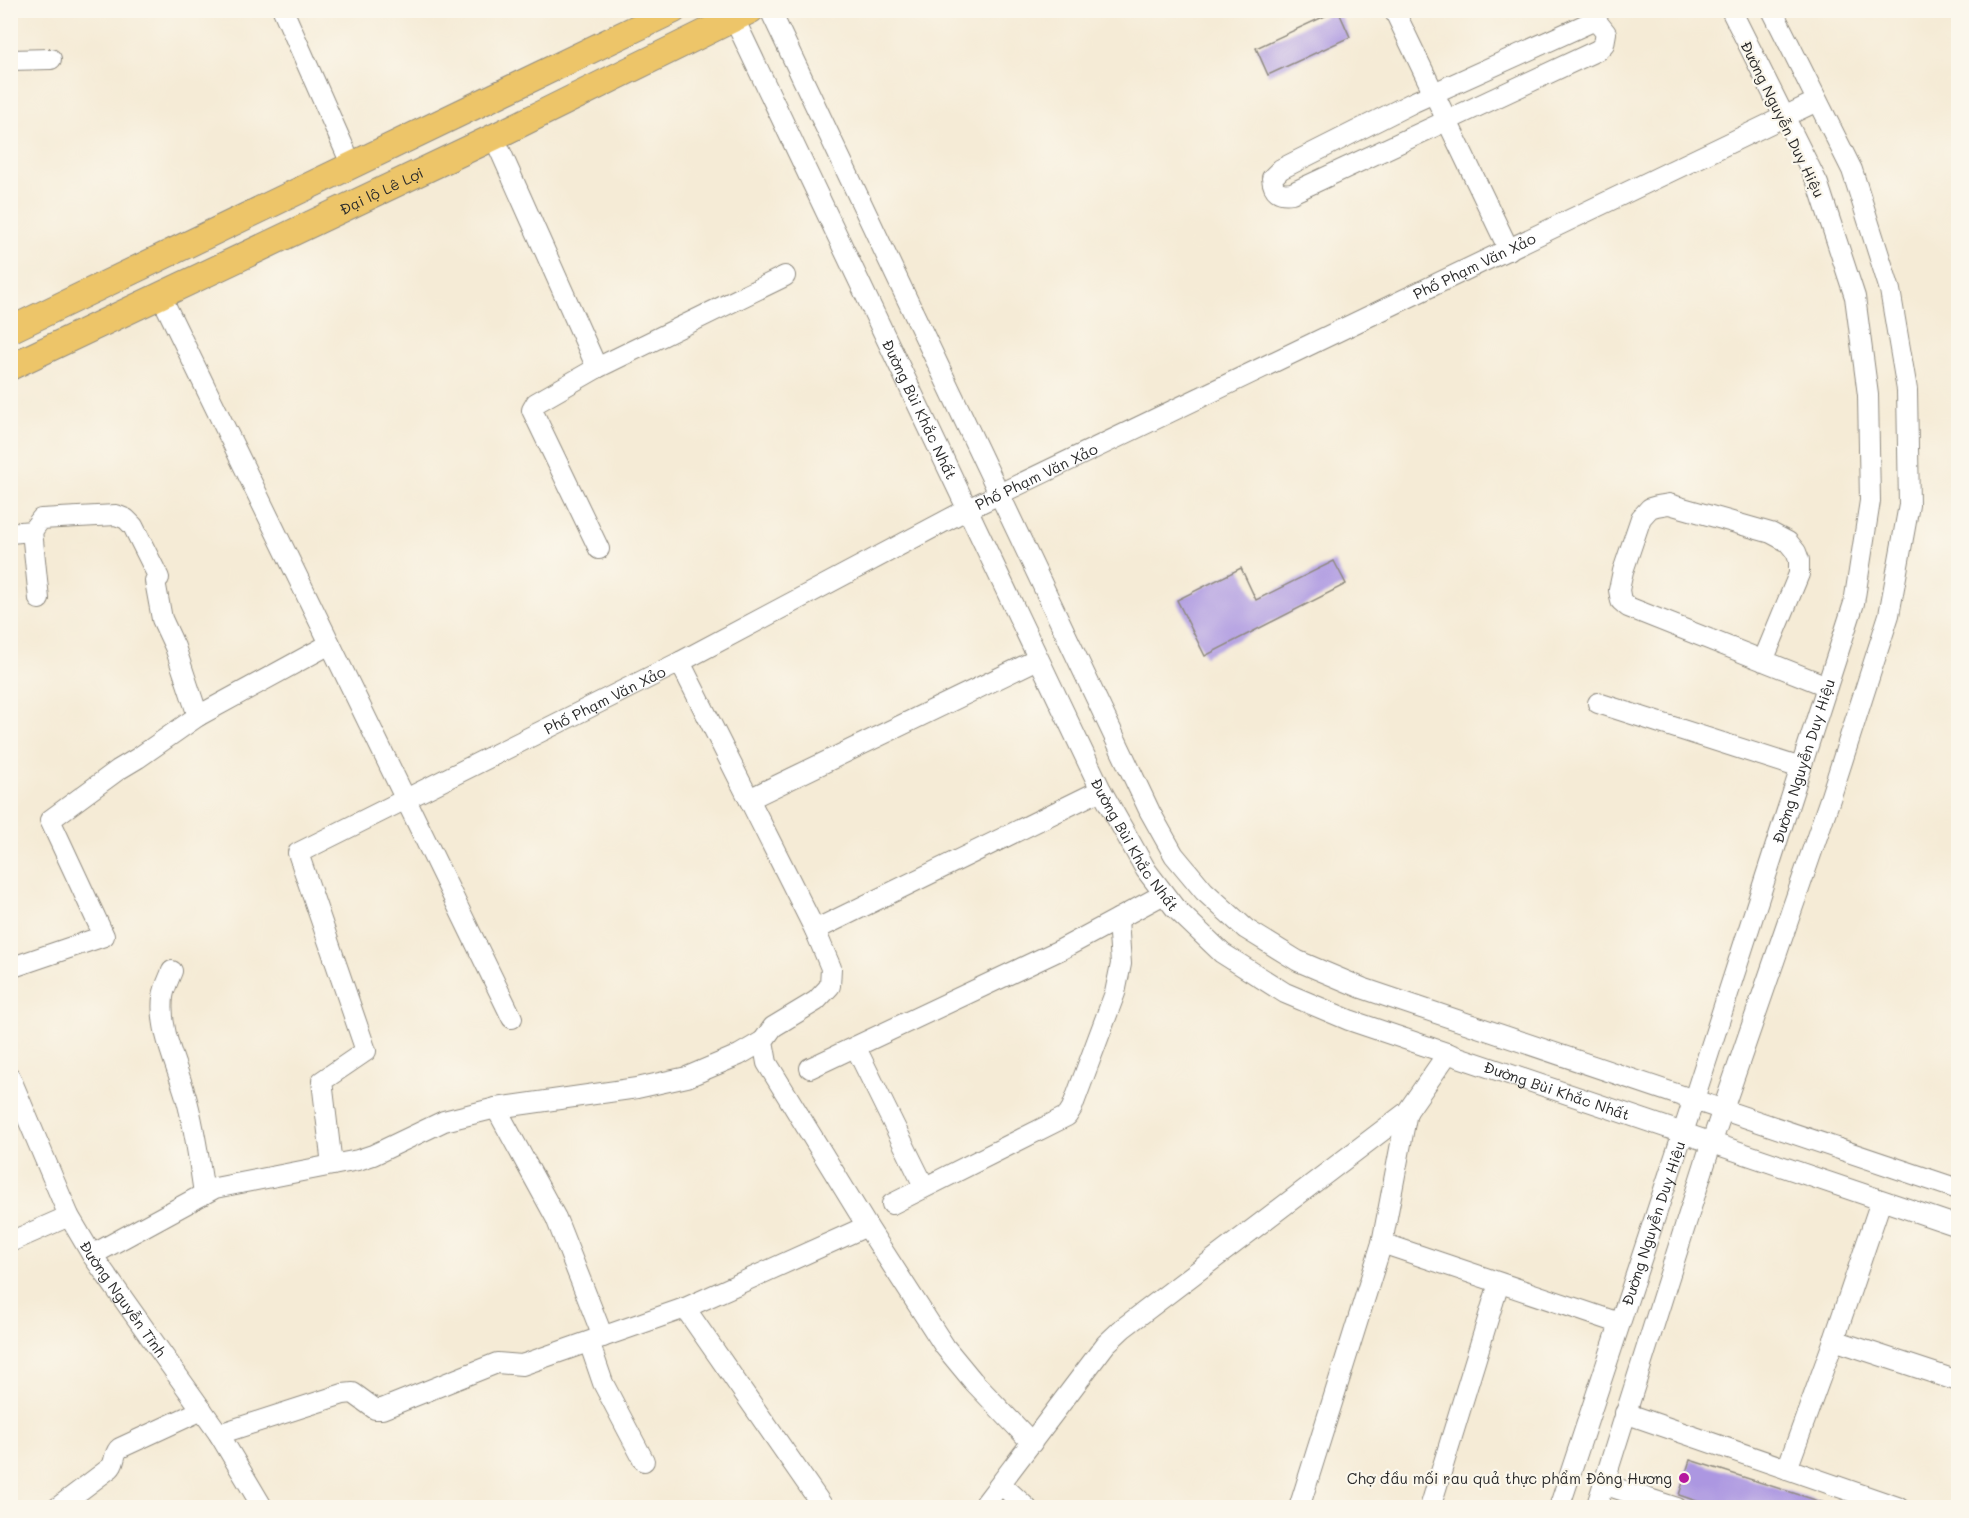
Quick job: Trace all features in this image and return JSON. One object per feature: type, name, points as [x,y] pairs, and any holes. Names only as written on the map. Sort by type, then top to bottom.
[{"type":"main road","points":[[10,330],[674,10]]},
{"type":"main road","name":"Đại lộ Lê Lợi","points":[[10,367],[494,137],[738,13]]},
{"type":"street","points":[[283,10],[352,166]]},
{"type":"street","name":"Đường Bùi Khắc Nhất","points":[[771,10],[1150,812],[1174,855],[1204,891],[1246,930],[1298,961],[1362,988],[1959,1189]]},
{"type":"street","points":[[1394,10],[1509,250]]},
{"type":"street","name":"Đường Nguyễn Duy Hiệu","points":[[1559,1508],[1854,603],[1870,501],[1868,395],[1855,297],[1818,184],[1731,10]]},
{"type":"street","name":"Đường Nguyễn Duy Hiệu","points":[[1596,1508],[1710,1144],[1831,796],[1889,615],[1909,505],[1906,390],[1890,290],[1852,170],[1772,10]]},
{"type":"street","name":"Đường Bùi Khắc Nhất","points":[[738,13],[1101,790],[1146,870],[1175,908],[1222,953],[1285,993],[1349,1020],[1710,1144],[1959,1226]]},
{"type":"street","points":[[1591,22],[1598,23],[1606,33],[1604,44],[1598,50],[1446,121],[1292,193],[1277,192],[1272,186],[1272,178],[1281,169],[1433,94],[1591,22]]},
{"type":"street","points":[[10,60],[51,59]]},
{"type":"street","name":"Phố Phạm Văn Xảo","points":[[332,1165],[322,1081],[366,1051],[298,853],[680,662],[968,509],[1817,101]]},
{"type":"street","points":[[494,137],[597,368]]},
{"type":"street","points":[[599,549],[532,410],[536,403],[597,368],[784,276]]},
{"type":"street","points":[[160,294],[512,1018]]},
{"type":"street","points":[[1763,661],[1800,574],[1796,552],[1788,542],[1771,533],[1669,504],[1650,508],[1641,518],[1623,571],[1618,590],[1621,601],[1628,607],[1763,661],[1827,686]]},
{"type":"street","points":[[39,599],[32,531],[41,519],[116,515],[126,519],[133,526],[159,578],[155,581],[162,619],[175,647],[198,716]]},
{"type":"street","points":[[10,533],[32,531]]},
{"type":"street","points":[[10,968],[104,936],[50,820],[118,770],[138,759],[198,716],[330,644]]},
{"type":"street","points":[[749,799],[1038,659]]},
{"type":"street","points":[[92,1255],[215,1188],[373,1155],[444,1121],[496,1108],[638,1088],[687,1077],[739,1055],[763,1041],[773,1027],[816,1000],[830,986],[831,968],[814,930],[680,662]]},
{"type":"street","points":[[1598,703],[1801,768]]},
{"type":"street","points":[[814,930],[1101,790]]},
{"type":"street","points":[[810,1068],[1062,949],[1164,894]]},
{"type":"street","points":[[892,1204],[1067,1116],[1115,993],[1121,964],[1118,919]]},
{"type":"street","points":[[172,971],[163,997],[163,1013],[167,1037],[193,1124],[204,1193]]},
{"type":"street","points":[[763,1041],[767,1063],[867,1226],[945,1347],[973,1381],[1032,1443]]},
{"type":"street","points":[[856,1048],[924,1186]]},
{"type":"street","points":[[982,1508],[1106,1344],[1123,1328],[1407,1112],[1448,1053]]},
{"type":"street","name":"Đường Nguyễn Tĩnh","points":[[10,1077],[69,1216],[92,1255],[219,1434],[263,1508]]},
{"type":"street","points":[[496,1108],[556,1218],[596,1339],[603,1383],[644,1461]]},
{"type":"street","points":[[1299,1508],[1382,1243],[1407,1112]]},
{"type":"street","points":[[1787,1469],[1881,1201]]},
{"type":"street","points":[[10,1242],[69,1216]]},
{"type":"street","points":[[219,1434],[344,1394],[353,1393],[375,1409],[381,1409],[497,1364],[522,1365],[685,1308],[867,1226]]},
{"type":"street","points":[[1382,1243],[1619,1323]]},
{"type":"street","points":[[1430,1508],[1499,1283]]},
{"type":"street","points":[[685,1308],[824,1508]]},
{"type":"street","points":[[1834,1340],[1959,1382]]},
{"type":"street","points":[[57,1508],[113,1466],[117,1450],[202,1410]]},
{"type":"street","points":[[1625,1413],[1900,1508]]},
{"type":"street","points":[[1001,1484],[1026,1508]]},
{"type":"street","points":[[1603,1484],[1677,1508]]},
{"type":"building","points":[[1338,10],[1350,37],[1268,75],[1256,48]]},
{"type":"building","points":[[1334,561],[1346,584],[1205,656],[1177,600],[1241,568],[1256,600]]},
{"type":"building","points":[[1690,1460],[1828,1504],[1828,1508],[1717,1508],[1679,1495]]},
{"type":"place","name":"Chợ đầu mối rau quả thực phẩm Đông Hương","points":[[1684,1478]]}]
